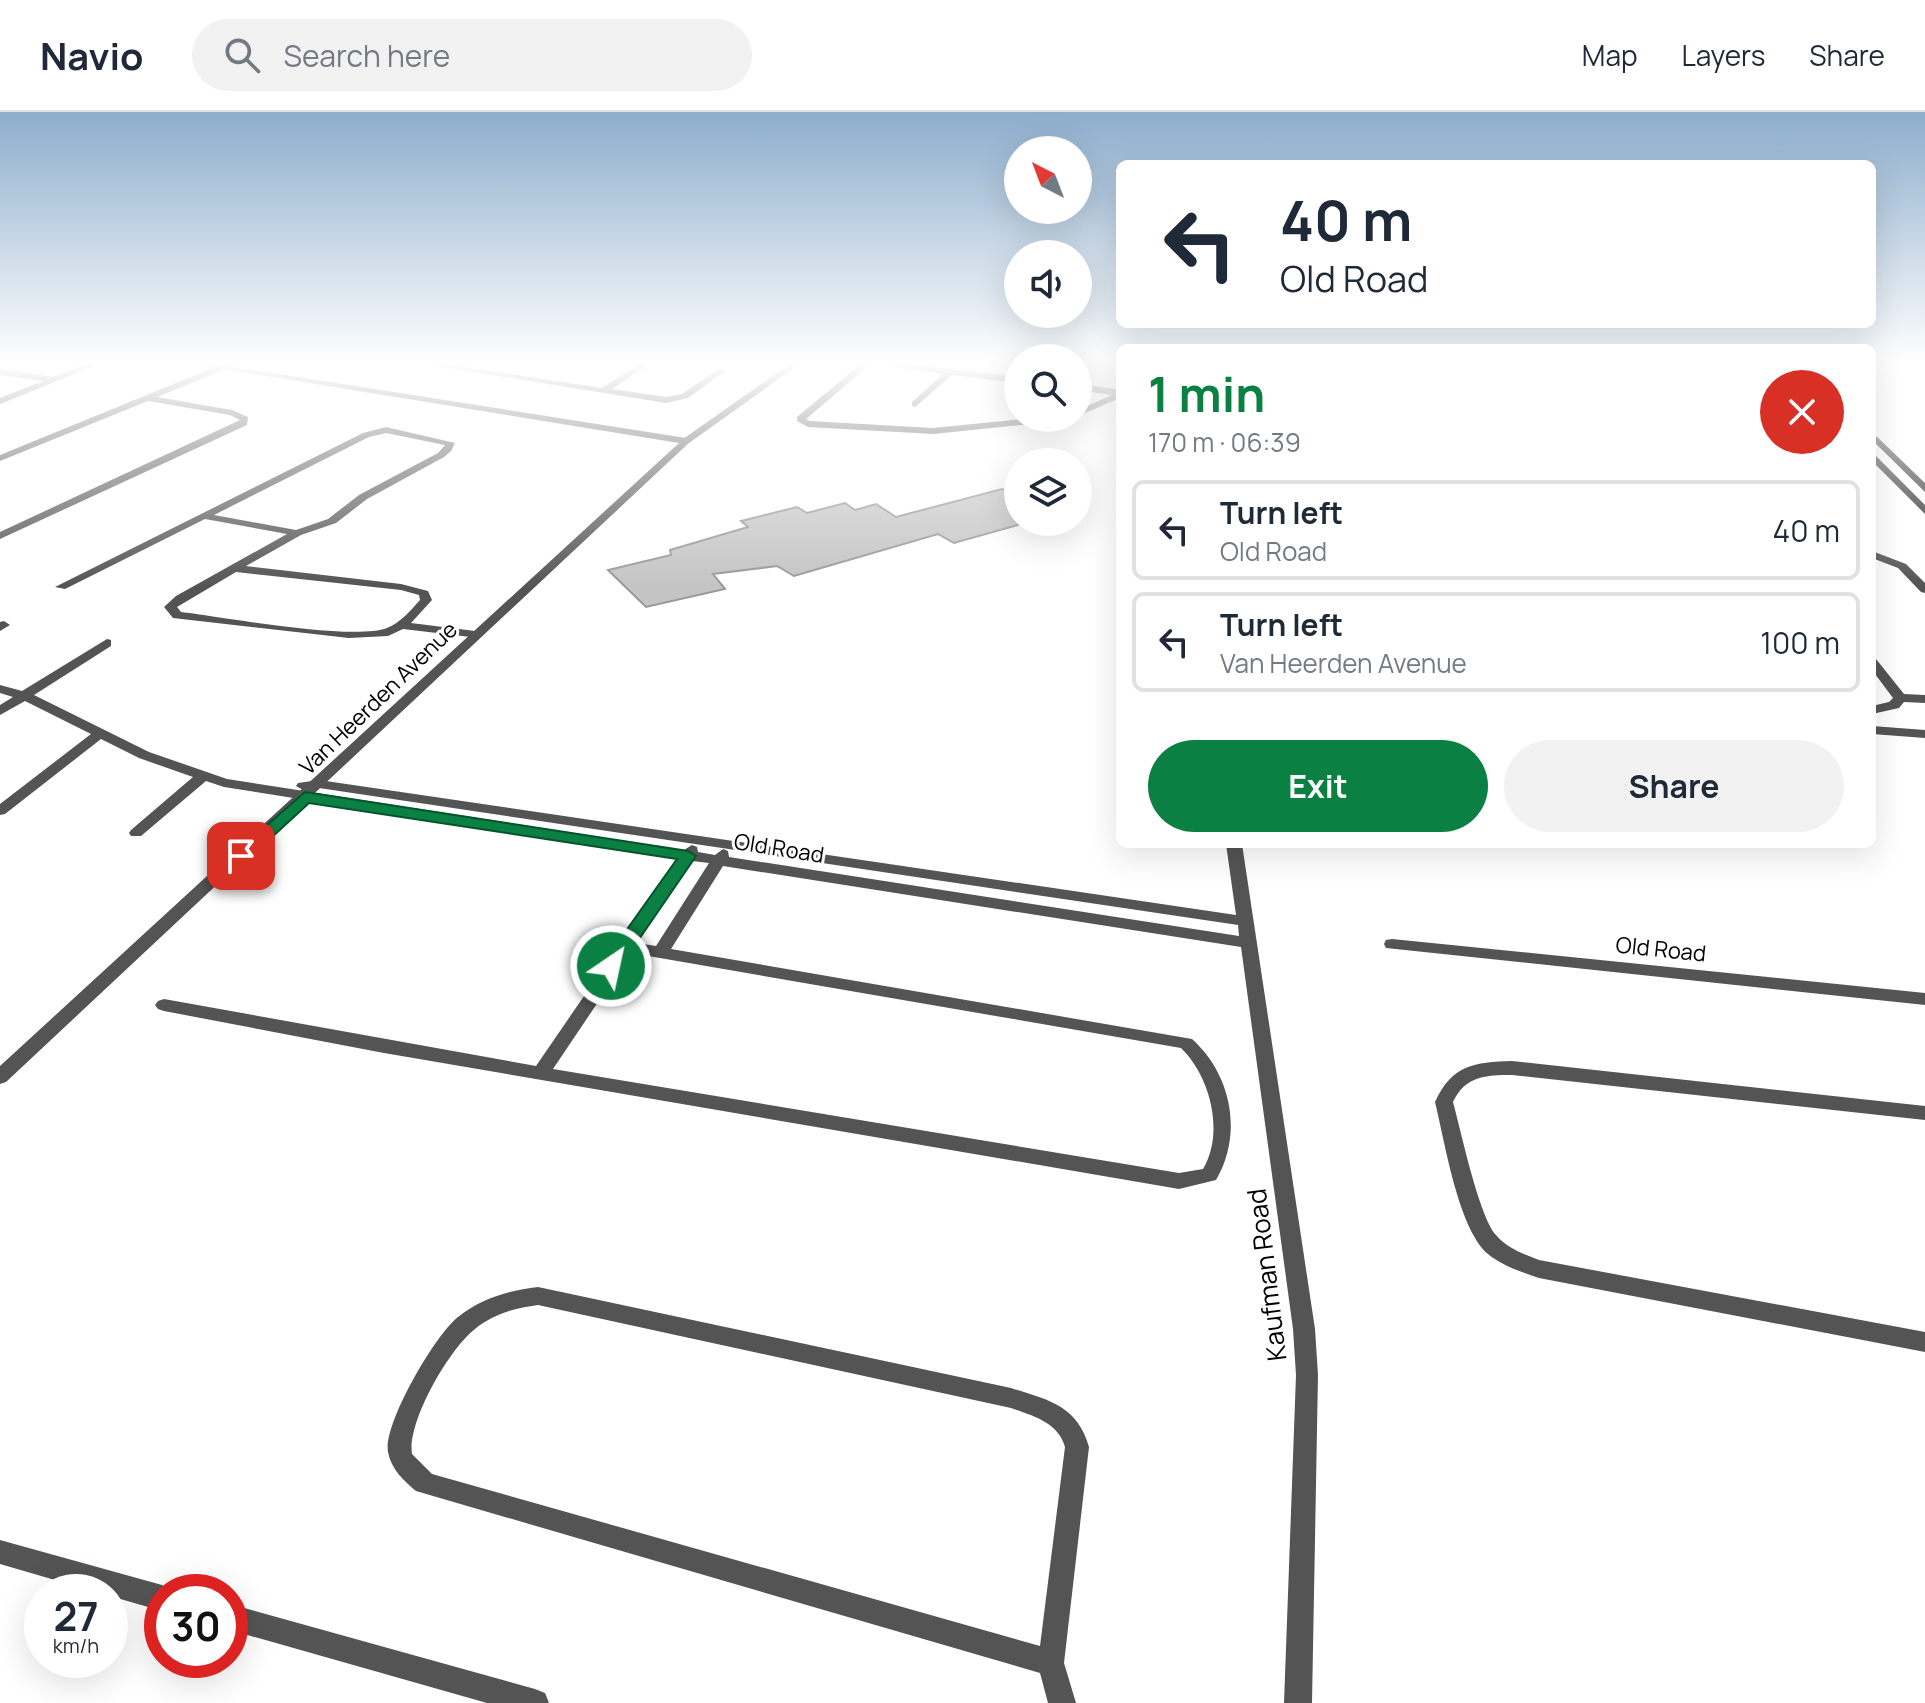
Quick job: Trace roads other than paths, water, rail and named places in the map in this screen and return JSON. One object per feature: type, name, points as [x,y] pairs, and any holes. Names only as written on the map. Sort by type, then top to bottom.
[{"type":"main road","points":[[1876,439],[1925,489]]},
{"type":"main road","points":[[1888,472],[1925,511]]},
{"type":"street","points":[[0,458],[51,437]]},
{"type":"street","points":[[0,536],[213,437]]},
{"type":"street","points":[[61,587],[363,437]]},
{"type":"street","points":[[234,568],[401,587],[424,593],[426,600],[401,625],[377,635],[347,634],[177,615],[170,611],[180,598],[234,568],[297,533],[332,521],[363,497],[441,455],[451,445],[418,437]]},
{"type":"street","points":[[662,437],[686,441]]},
{"type":"street","name":"Van Heerden Avenue","points":[[0,1077],[691,437]]},
{"type":"street","points":[[1876,462],[1888,472]]},
{"type":"street","points":[[205,516],[297,533]]},
{"type":"street","points":[[1876,556],[1902,566],[1925,590]]},
{"type":"street","points":[[401,625],[475,635]]},
{"type":"street","points":[[0,711],[107,643]]},
{"type":"street","points":[[1876,667],[1900,698],[1925,699]]},
{"type":"street","points":[[0,689],[25,696],[144,755],[202,777],[280,789]]},
{"type":"street","points":[[1876,709],[1894,705],[1900,698]]},
{"type":"street","points":[[1876,730],[1925,734]]},
{"type":"street","points":[[0,811],[100,733]]},
{"type":"street","points":[[136,833],[202,777]]},
{"type":"street","name":"Old Road","points":[[280,789],[319,784],[729,847],[1244,932]]},
{"type":"street","name":"Old Road","points":[[280,789],[305,797],[719,861],[1244,932]]},
{"type":"street","points":[[540,1074],[697,842]]},
{"type":"street","points":[[661,952],[729,847]]},
{"type":"street","name":"Kaufman Road","points":[[1234,848],[1244,932],[1304,1329],[1307,1375],[1298,1703]]},
{"type":"street","name":"Old Road","points":[[1392,944],[1925,999]]},
{"type":"street","points":[[164,1005],[540,1074],[1179,1181],[1209,1175],[1219,1158],[1221,1135],[1211,1070],[1204,1057],[1186,1043],[918,1000],[624,946]]},
{"type":"street","points":[[1925,1113],[1512,1068],[1482,1068],[1463,1074],[1450,1085],[1444,1102],[1477,1224],[1487,1243],[1506,1258],[1539,1269],[1925,1342]]},
{"type":"street","points":[[1051,1663],[425,1483],[406,1468],[399,1449],[401,1429],[408,1410],[459,1329],[472,1319],[518,1298],[538,1296],[1011,1398],[1047,1410],[1069,1425],[1075,1436],[1077,1456],[1051,1663],[1062,1703]]},
{"type":"street","points":[[0,1552],[144,1593]]},
{"type":"street","points":[[248,1622],[535,1703]]}]
